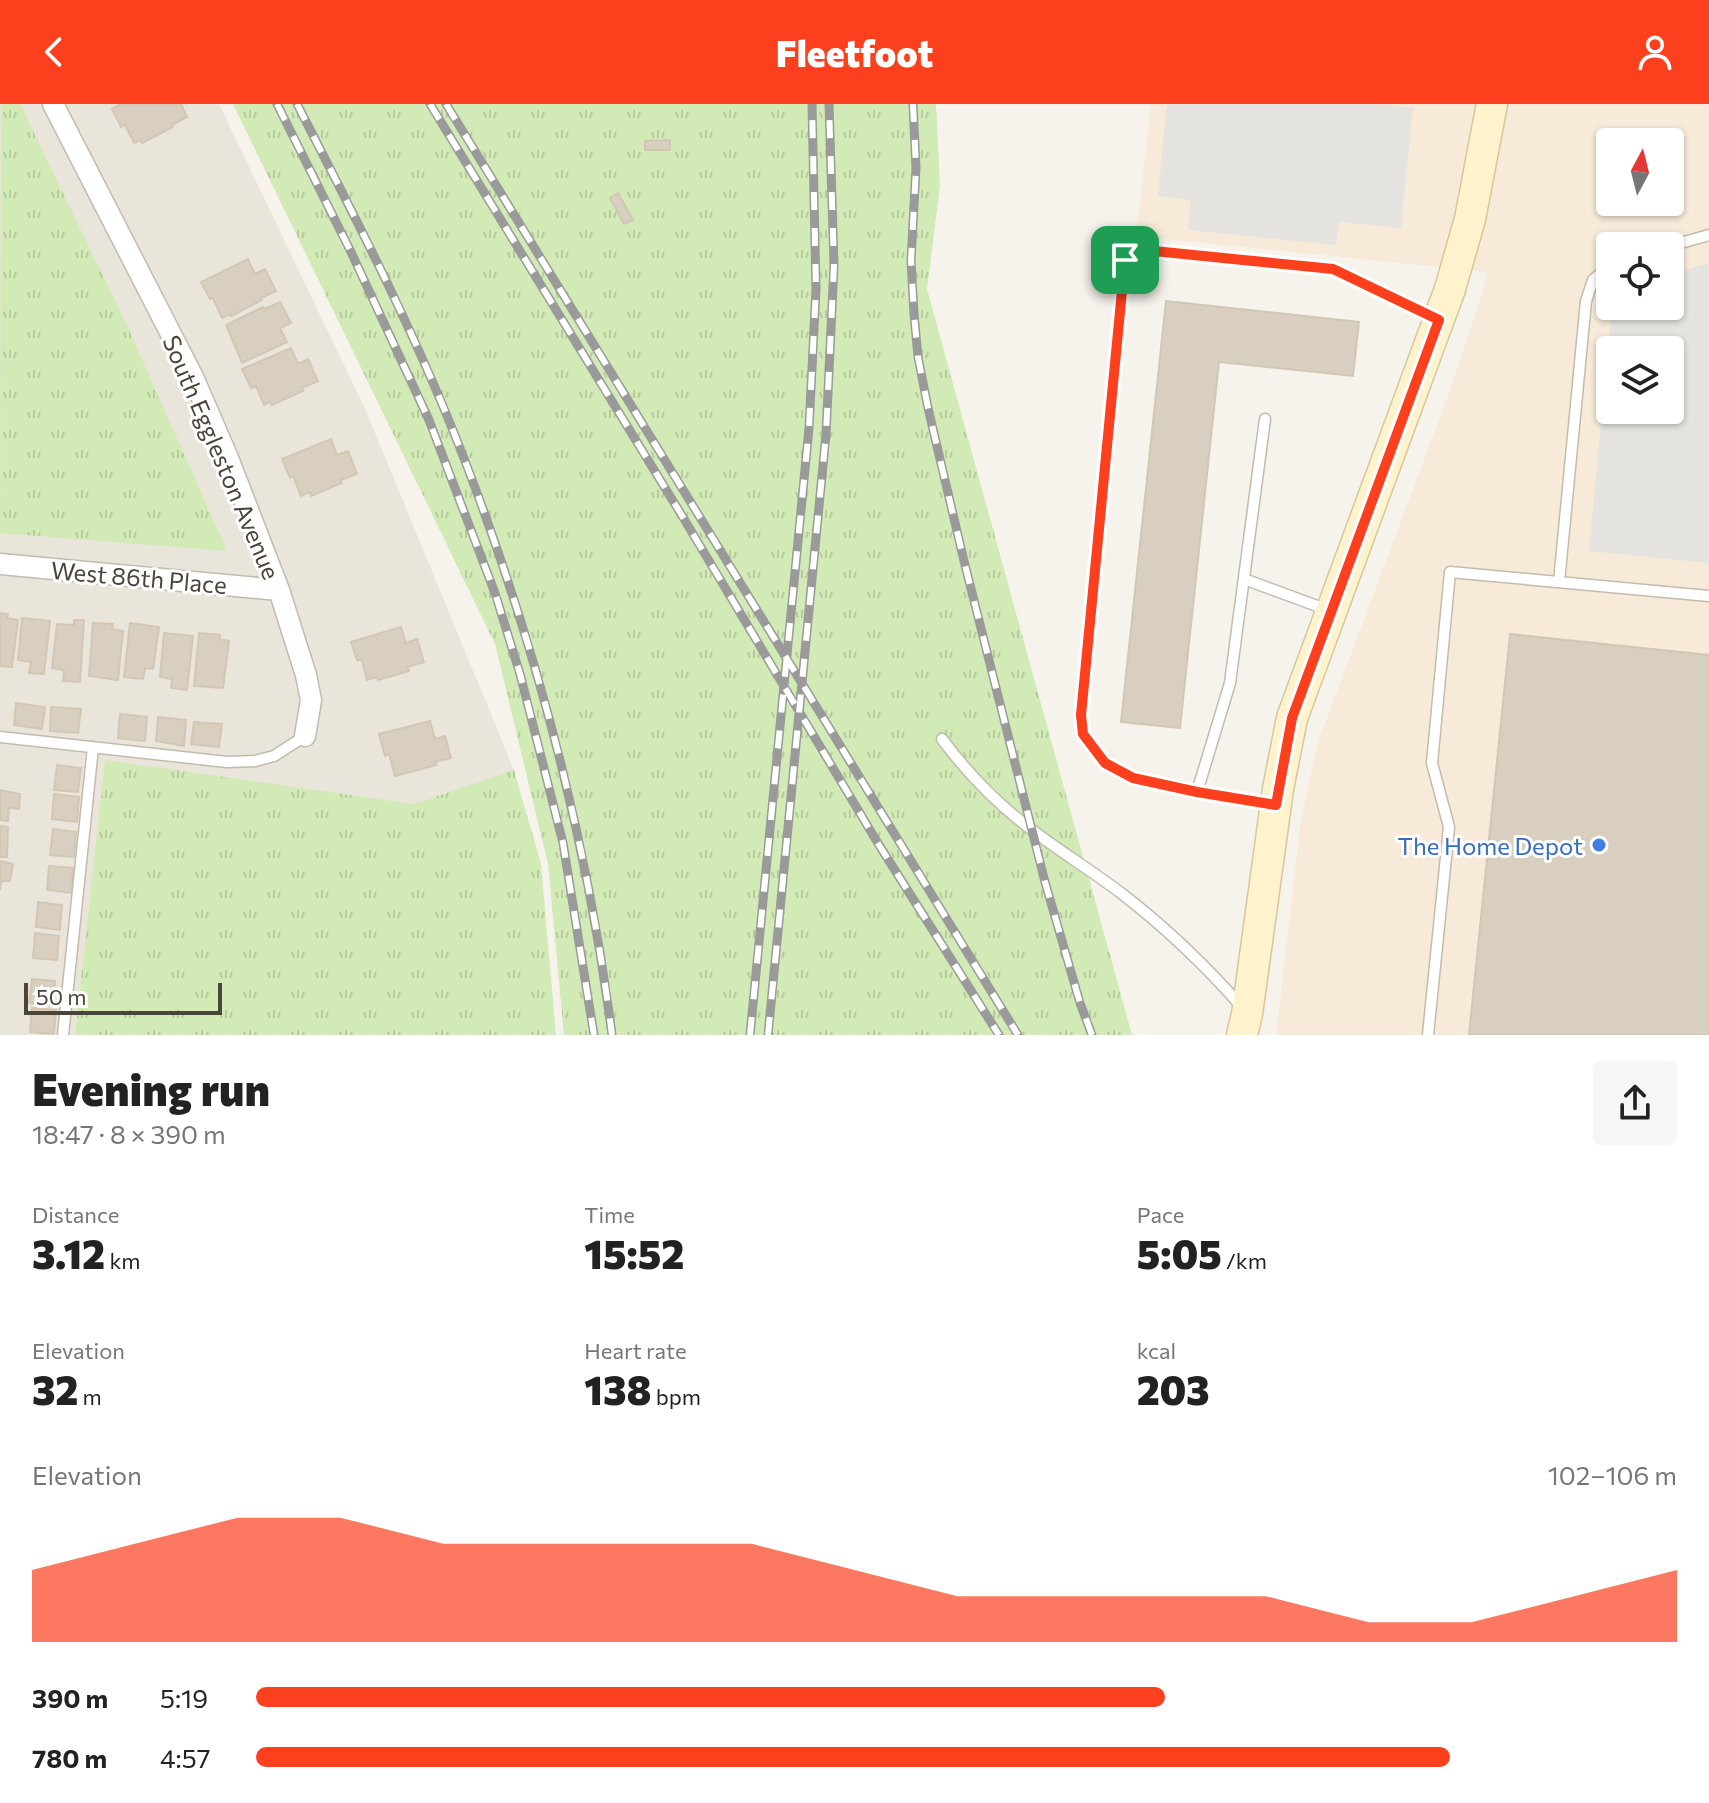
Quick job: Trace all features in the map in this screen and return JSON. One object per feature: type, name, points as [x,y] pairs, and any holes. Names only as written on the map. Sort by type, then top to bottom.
[{"type":"main road","points":[[1245,1024],[1276,805],[1292,718],[1450,289],[1470,219],[1492,104]]},
{"type":"street","name":"South Eggleston Avenue","points":[[53,104],[193,377],[228,458],[279,590],[306,675],[311,700],[305,736]]},
{"type":"street","name":"West 86th Place","points":[[0,564],[279,590]]},
{"type":"lane","points":[[1684,242],[1709,235]]},
{"type":"lane","points":[[1276,805],[1133,778],[1105,763],[1083,734],[1081,715],[1125,260],[1134,249],[1333,269],[1439,320]]},
{"type":"lane","points":[[1559,582],[1586,301],[1596,277]]},
{"type":"lane","points":[[1197,792],[1230,683],[1265,419]]},
{"type":"lane","points":[[1428,1035],[1449,827],[1432,763],[1450,572],[1709,596]]},
{"type":"lane","points":[[1244,579],[1332,611]]},
{"type":"lane","points":[[0,737],[227,762],[255,761],[274,756],[305,736]]},
{"type":"lane","points":[[942,739],[964,769],[996,800],[1172,935],[1219,982],[1245,1024]]},
{"type":"lane","points":[[63,1035],[93,747]]},
{"type":"shaded area","points":[[0,104],[219,104],[366,411],[514,770],[414,804],[106,761],[75,1035],[0,1035]]},
{"type":"shaded area","points":[[1151,104],[1709,104],[1709,1035],[1276,1035],[1301,820],[1318,742],[1448,396],[1487,272],[1136,236]]},
{"type":"shaded area","points":[[1167,104],[1375,104],[1413,108],[1401,228],[1339,222],[1336,245],[1188,230],[1191,200],[1158,196]]},
{"type":"shaded area","points":[[1709,263],[1709,563],[1589,551],[1601,424],[1684,424],[1684,336],[1609,336],[1611,320],[1684,320],[1684,270]]},
{"type":"green space","points":[[1,104],[20,104],[124,319],[227,551],[0,533]]},
{"type":"green space","points":[[233,104],[936,104],[940,186],[927,289],[1132,1035],[564,1035],[548,864],[495,644]]},
{"type":"green space","points":[[105,760],[414,804],[514,770],[541,864],[556,1035],[75,1035]]},
{"type":"building","points":[[121,104],[181,104],[187,117],[142,143],[141,140],[134,143],[112,109]]},
{"type":"building","points":[[670,140],[670,150],[645,150],[645,141]]},
{"type":"building","points":[[618,193],[633,220],[624,224],[610,198]]},
{"type":"building","points":[[248,259],[255,274],[265,269],[276,291],[222,318],[201,282]]},
{"type":"building","points":[[1166,301],[1359,322],[1353,376],[1219,362],[1180,728],[1121,722]]},
{"type":"building","points":[[280,302],[291,323],[280,328],[287,342],[242,363],[226,325]]},
{"type":"building","points":[[291,348],[298,364],[308,359],[318,381],[272,405],[270,402],[264,405],[256,386],[251,388],[242,369]]},
{"type":"building","points":[[331,439],[337,455],[348,451],[357,474],[311,496],[310,492],[301,496],[282,459]]},
{"type":"building","points":[[0,613],[18,620],[12,667],[0,666]]},
{"type":"building","points":[[22,618],[50,621],[44,674],[29,673],[31,662],[18,660]]},
{"type":"building","points":[[74,620],[84,620],[80,682],[63,681],[64,670],[52,668],[57,624],[74,625]]},
{"type":"building","points":[[93,623],[113,624],[112,629],[123,631],[118,680],[89,676]]},
{"type":"building","points":[[130,623],[159,627],[153,669],[145,668],[143,679],[124,677]]},
{"type":"building","points":[[401,627],[406,643],[417,639],[424,662],[407,667],[409,671],[367,680],[362,660],[357,660],[351,642]]},
{"type":"building","points":[[164,633],[193,636],[187,690],[171,688],[172,679],[160,677]]},
{"type":"building","points":[[199,633],[220,635],[219,639],[229,641],[223,688],[194,686]]},
{"type":"building","name":"The Home Depot","points":[[1510,634],[1709,655],[1709,1035],[1469,1035]]},
{"type":"building","points":[[16,703],[45,707],[42,729],[14,725]]},
{"type":"building","points":[[51,707],[81,709],[78,733],[50,731]]},
{"type":"building","points":[[120,714],[147,717],[145,741],[118,738]]},
{"type":"building","points":[[158,717],[186,720],[184,746],[156,741]]},
{"type":"building","points":[[430,721],[435,739],[445,736],[451,758],[395,776],[379,734]]},
{"type":"building","points":[[194,722],[222,724],[219,747],[191,744]]},
{"type":"building","points":[[57,765],[81,768],[78,792],[54,790]]},
{"type":"building","points":[[0,790],[20,794],[19,809],[9,808],[8,821],[0,820]]},
{"type":"building","points":[[54,794],[79,797],[77,822],[52,819]]},
{"type":"building","points":[[0,826],[8,827],[7,857],[0,857]]},
{"type":"building","points":[[53,829],[76,832],[74,857],[50,855]]},
{"type":"building","points":[[0,861],[13,864],[10,881],[1,881],[0,890]]},
{"type":"building","points":[[49,866],[73,868],[71,893],[47,890]]},
{"type":"building","points":[[38,902],[62,905],[60,930],[36,927]]},
{"type":"building","points":[[35,933],[59,936],[57,960],[33,958]]},
{"type":"building","points":[[32,979],[55,981],[53,1006],[29,1003]]},
{"type":"building","points":[[32,1008],[56,1010],[54,1034],[30,1032]]},
{"type":"railway","points":[[277,104],[351,252],[429,420],[495,593],[520,674],[563,843],[594,1035]]},
{"type":"railway","points":[[297,104],[407,325],[447,415],[491,531],[556,744],[588,888],[612,1035]]},
{"type":"railway","points":[[430,104],[879,845],[999,1035]]},
{"type":"railway","points":[[446,104],[1018,1035]]},
{"type":"railway","points":[[750,1035],[809,428],[816,289],[812,104]]},
{"type":"railway","points":[[768,1035],[826,434],[834,265],[829,104]]},
{"type":"railway","points":[[913,104],[916,168],[911,261],[918,357],[964,561],[1045,882],[1092,1035]]},
{"type":"place","name":"The Home Depot","points":[[1599,845]]},
{"type":"route","points":[[1134,249],[1333,269],[1439,320],[1292,718],[1276,805],[1133,778],[1105,763],[1083,734],[1081,715],[1125,260],[1134,249]]}]
